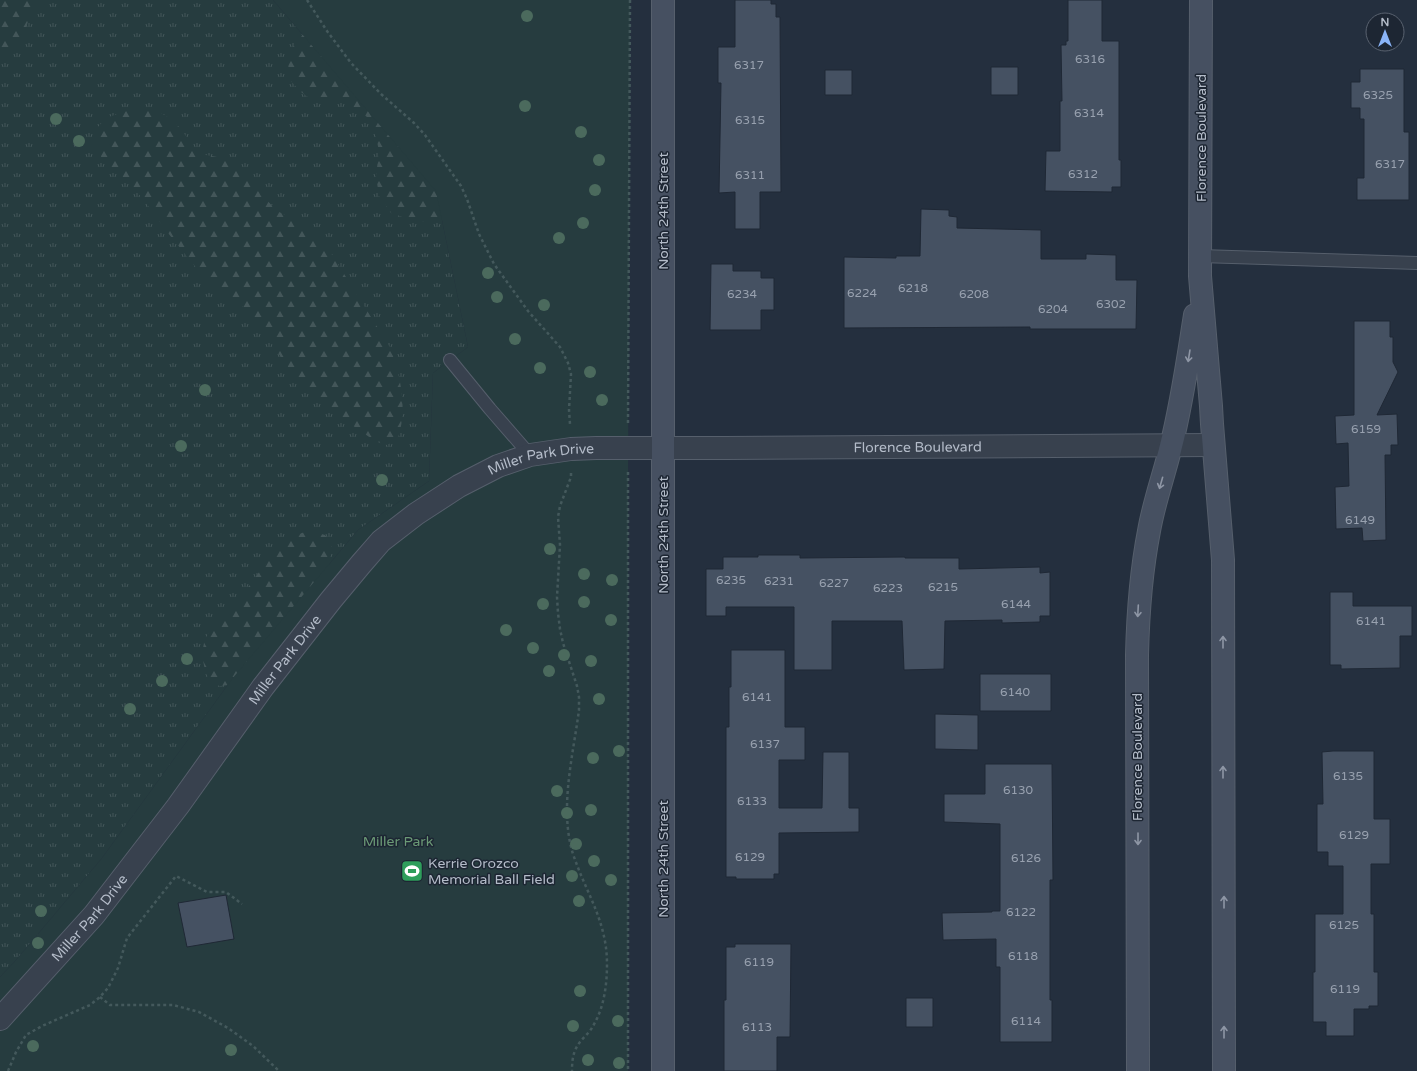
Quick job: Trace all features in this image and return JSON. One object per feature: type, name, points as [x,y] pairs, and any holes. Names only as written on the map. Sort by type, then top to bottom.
[{"type":"street","name":"North 24th Street","points":[[663,0],[663,1071]]},
{"type":"street","name":"Florence Boulevard","points":[[1201,0],[1200,266],[1223,560],[1224,1071]]},
{"type":"street","name":"Florence Boulevard","points":[[1138,1071],[1137,654],[1139,605],[1144,560],[1152,517],[1172,446],[1187,364],[1200,266]]},
{"type":"street","name":"Florence Boulevard","points":[[663,448],[1213,445]]},
{"type":"street","name":"Miller Park Drive","points":[[0,1019],[94,915],[178,806],[268,681],[331,600],[381,541],[416,514],[459,486],[498,466],[530,455],[571,449],[663,448]]},
{"type":"lane","points":[[1200,266],[1417,263]]},
{"type":"lane","points":[[450,360],[530,455]]},
{"type":"path","points":[[307,0],[327,31],[351,63],[381,94],[414,123],[425,135],[461,186],[479,234],[494,264],[528,311],[560,348],[568,363],[571,374],[569,410],[571,477],[560,506],[558,517],[560,545],[557,597],[563,643],[579,697],[579,710],[567,797],[567,824],[573,853],[599,916],[604,933],[607,963],[604,998],[593,1026],[579,1043],[574,1052],[572,1071]]},
{"type":"path","points":[[629,402],[630,0]]},
{"type":"path","points":[[628,496],[628,1071]]},
{"type":"path","points":[[8,1071],[16,1052],[26,1035],[42,1026],[90,1005],[108,988],[114,977],[127,938],[176,876],[207,892],[226,892],[242,904]]},
{"type":"path","points":[[100,997],[110,1005],[173,1005],[199,1012],[228,1028],[253,1046],[279,1071]]},
{"type":"green space","points":[[0,0],[273,0],[436,191],[468,347],[433,373],[429,481],[358,530],[232,679],[102,858],[0,977]]},
{"type":"green space","points":[[0,0],[35,0],[23,35],[13,51],[0,63]]},
{"type":"green space","name":"Miller Park","points":[[273,0],[630,0],[628,1071],[0,1071],[0,977],[102,858],[232,679],[358,530],[429,481],[433,373],[468,347],[436,191]]},
{"type":"green space","points":[[476,0],[447,220],[430,222],[411,220],[391,213],[379,196],[376,176],[379,151],[375,132],[367,117],[351,105],[336,101],[312,100],[301,92],[289,79],[288,59],[295,43],[321,17]]},
{"type":"green space","points":[[132,109],[155,109],[175,122],[199,153],[228,159],[277,211],[294,219],[324,242],[391,349],[398,371],[403,406],[397,441],[386,445],[375,441],[339,416],[294,375],[249,311],[211,286],[168,233],[144,200],[122,176],[104,162],[97,149],[97,128],[106,118]]},
{"type":"green space","points":[[311,531],[325,535],[332,545],[329,565],[236,684],[220,686],[211,684],[206,674],[203,657],[207,635],[238,601],[266,563],[282,546],[295,535]]},
{"type":"building","points":[[735,0],[771,0],[771,4],[776,4],[776,17],[780,17],[781,192],[760,192],[760,229],[735,229],[735,192],[719,193],[721,83],[718,83],[718,47],[735,47]]},
{"type":"building","points":[[1068,0],[1102,0],[1102,41],[1119,41],[1119,160],[1121,160],[1121,187],[1112,187],[1112,192],[1045,191],[1046,151],[1060,151],[1060,101],[1062,101],[1061,45],[1066,45],[1066,41],[1068,41]]},
{"type":"building","points":[[991,67],[1018,67],[1018,95],[991,95]]},
{"type":"building","points":[[1360,69],[1404,69],[1404,132],[1409,132],[1409,200],[1357,200],[1357,178],[1364,178],[1364,119],[1360,119],[1360,108],[1351,108],[1351,82],[1360,82]]},
{"type":"building","points":[[825,70],[852,70],[852,95],[825,95]]},
{"type":"building","points":[[921,209],[949,210],[949,216],[957,217],[957,228],[1041,230],[1041,259],[1086,259],[1086,254],[1116,255],[1116,280],[1137,280],[1136,329],[1030,329],[1030,327],[844,328],[844,257],[896,258],[896,256],[920,256]]},
{"type":"building","points":[[711,264],[733,264],[733,271],[761,271],[761,278],[774,278],[774,310],[761,310],[761,330],[710,330]]},
{"type":"building","points":[[1354,321],[1390,321],[1390,337],[1393,337],[1393,362],[1398,372],[1377,415],[1397,414],[1398,445],[1391,445],[1391,455],[1385,455],[1386,540],[1363,541],[1362,528],[1336,529],[1335,487],[1349,486],[1348,443],[1336,444],[1335,416],[1354,415]]},
{"type":"building","points":[[758,555],[800,555],[800,558],[959,558],[959,569],[1040,567],[1040,573],[1050,572],[1050,616],[1040,616],[1040,622],[1002,623],[1002,620],[945,621],[944,669],[904,670],[902,621],[832,621],[832,670],[794,670],[794,607],[726,607],[726,616],[706,616],[706,569],[723,569],[723,557],[758,557]]},
{"type":"building","points":[[1330,592],[1353,592],[1353,606],[1412,606],[1412,636],[1400,636],[1400,668],[1341,669],[1341,665],[1330,665]]},
{"type":"building","points":[[731,650],[785,650],[785,727],[805,727],[805,760],[779,760],[779,808],[822,808],[823,752],[849,752],[849,808],[859,808],[859,832],[779,833],[779,874],[774,874],[774,879],[736,879],[736,877],[726,877],[726,727],[729,727]]},
{"type":"building","points":[[980,674],[1051,674],[1051,711],[980,711]]},
{"type":"building","points":[[935,714],[978,715],[978,750],[935,749]]},
{"type":"building","points":[[1374,751],[1374,819],[1390,819],[1390,864],[1371,864],[1371,914],[1374,914],[1374,972],[1378,972],[1378,1006],[1369,1006],[1369,1009],[1354,1009],[1354,1036],[1326,1036],[1326,1022],[1313,1022],[1315,914],[1343,914],[1343,866],[1328,866],[1328,852],[1317,852],[1317,804],[1323,804],[1322,752]]},
{"type":"building","points":[[985,764],[1052,764],[1053,880],[1050,880],[1050,1000],[1052,1000],[1052,1042],[1000,1042],[1000,967],[996,967],[996,939],[943,940],[942,913],[1000,911],[1000,824],[944,822],[944,794],[985,794]]},
{"type":"building","points":[[226,895],[234,939],[187,947],[178,903]]},
{"type":"building","points":[[735,944],[791,944],[790,1037],[777,1037],[777,1071],[724,1071],[726,947],[735,947]]},
{"type":"building","points":[[906,998],[933,998],[933,1027],[906,1027]]},
{"type":"place","name":"Kerrie Orozco Memorial Ball Field","points":[[412,871]]}]
